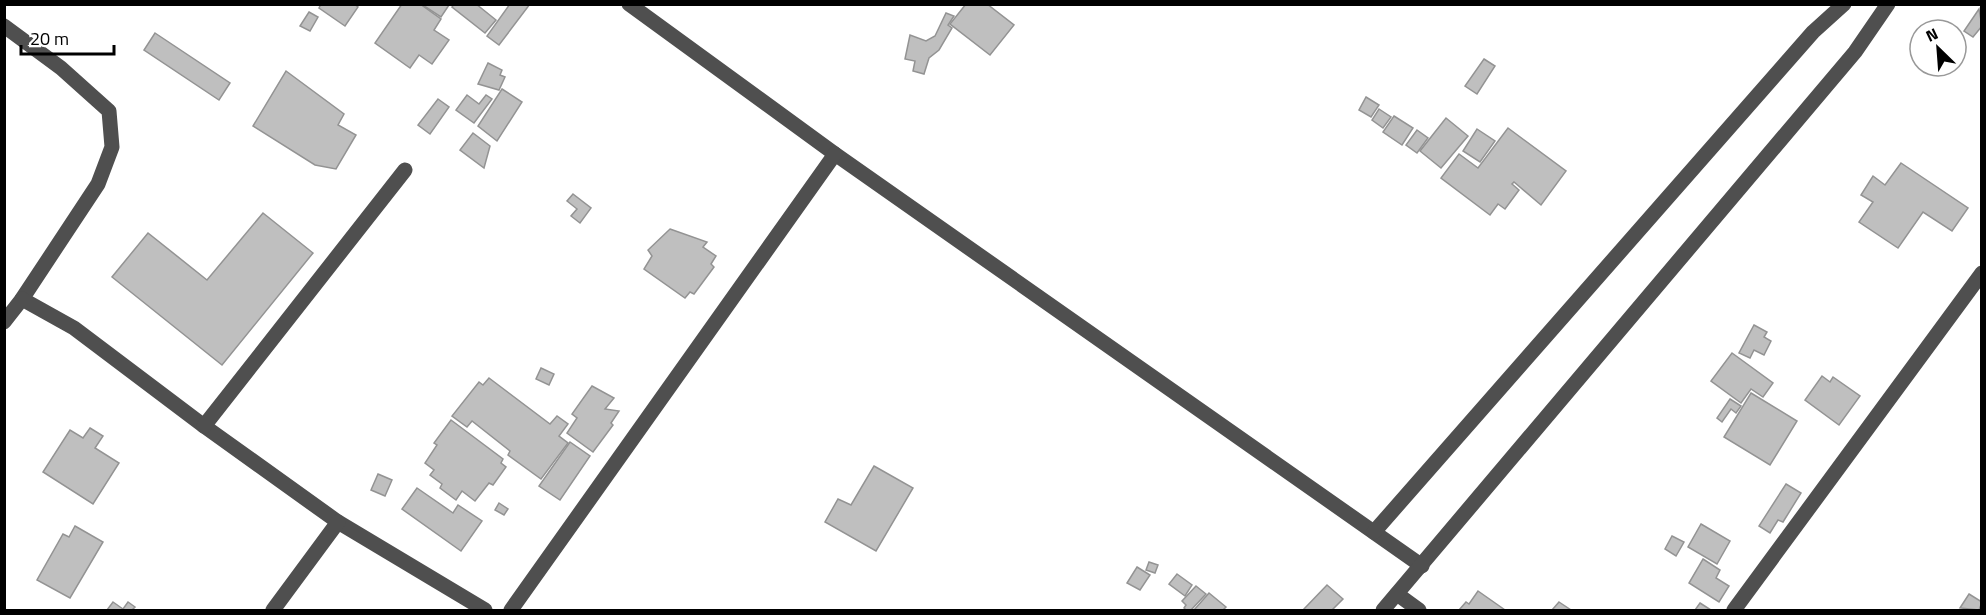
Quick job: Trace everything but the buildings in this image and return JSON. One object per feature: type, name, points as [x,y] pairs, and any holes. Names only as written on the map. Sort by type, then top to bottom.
[{"type":"street","points":[[629,4],[835,154],[1422,566]]},
{"type":"street","points":[[1374,532],[1813,32],[1844,4]]},
{"type":"street","points":[[1383,610],[1856,52],[1888,4]]},
{"type":"street","points":[[4,27],[62,68],[109,111],[112,147],[98,183],[4,322]]},
{"type":"street","points":[[511,610],[835,154]]},
{"type":"street","points":[[204,426],[405,170]]},
{"type":"street","points":[[1734,610],[1982,273]]},
{"type":"street","points":[[21,299],[74,328],[204,426],[338,522],[485,610]]},
{"type":"street","points":[[273,610],[338,522]]},
{"type":"street","points":[[1397,594],[1419,610]]}]
